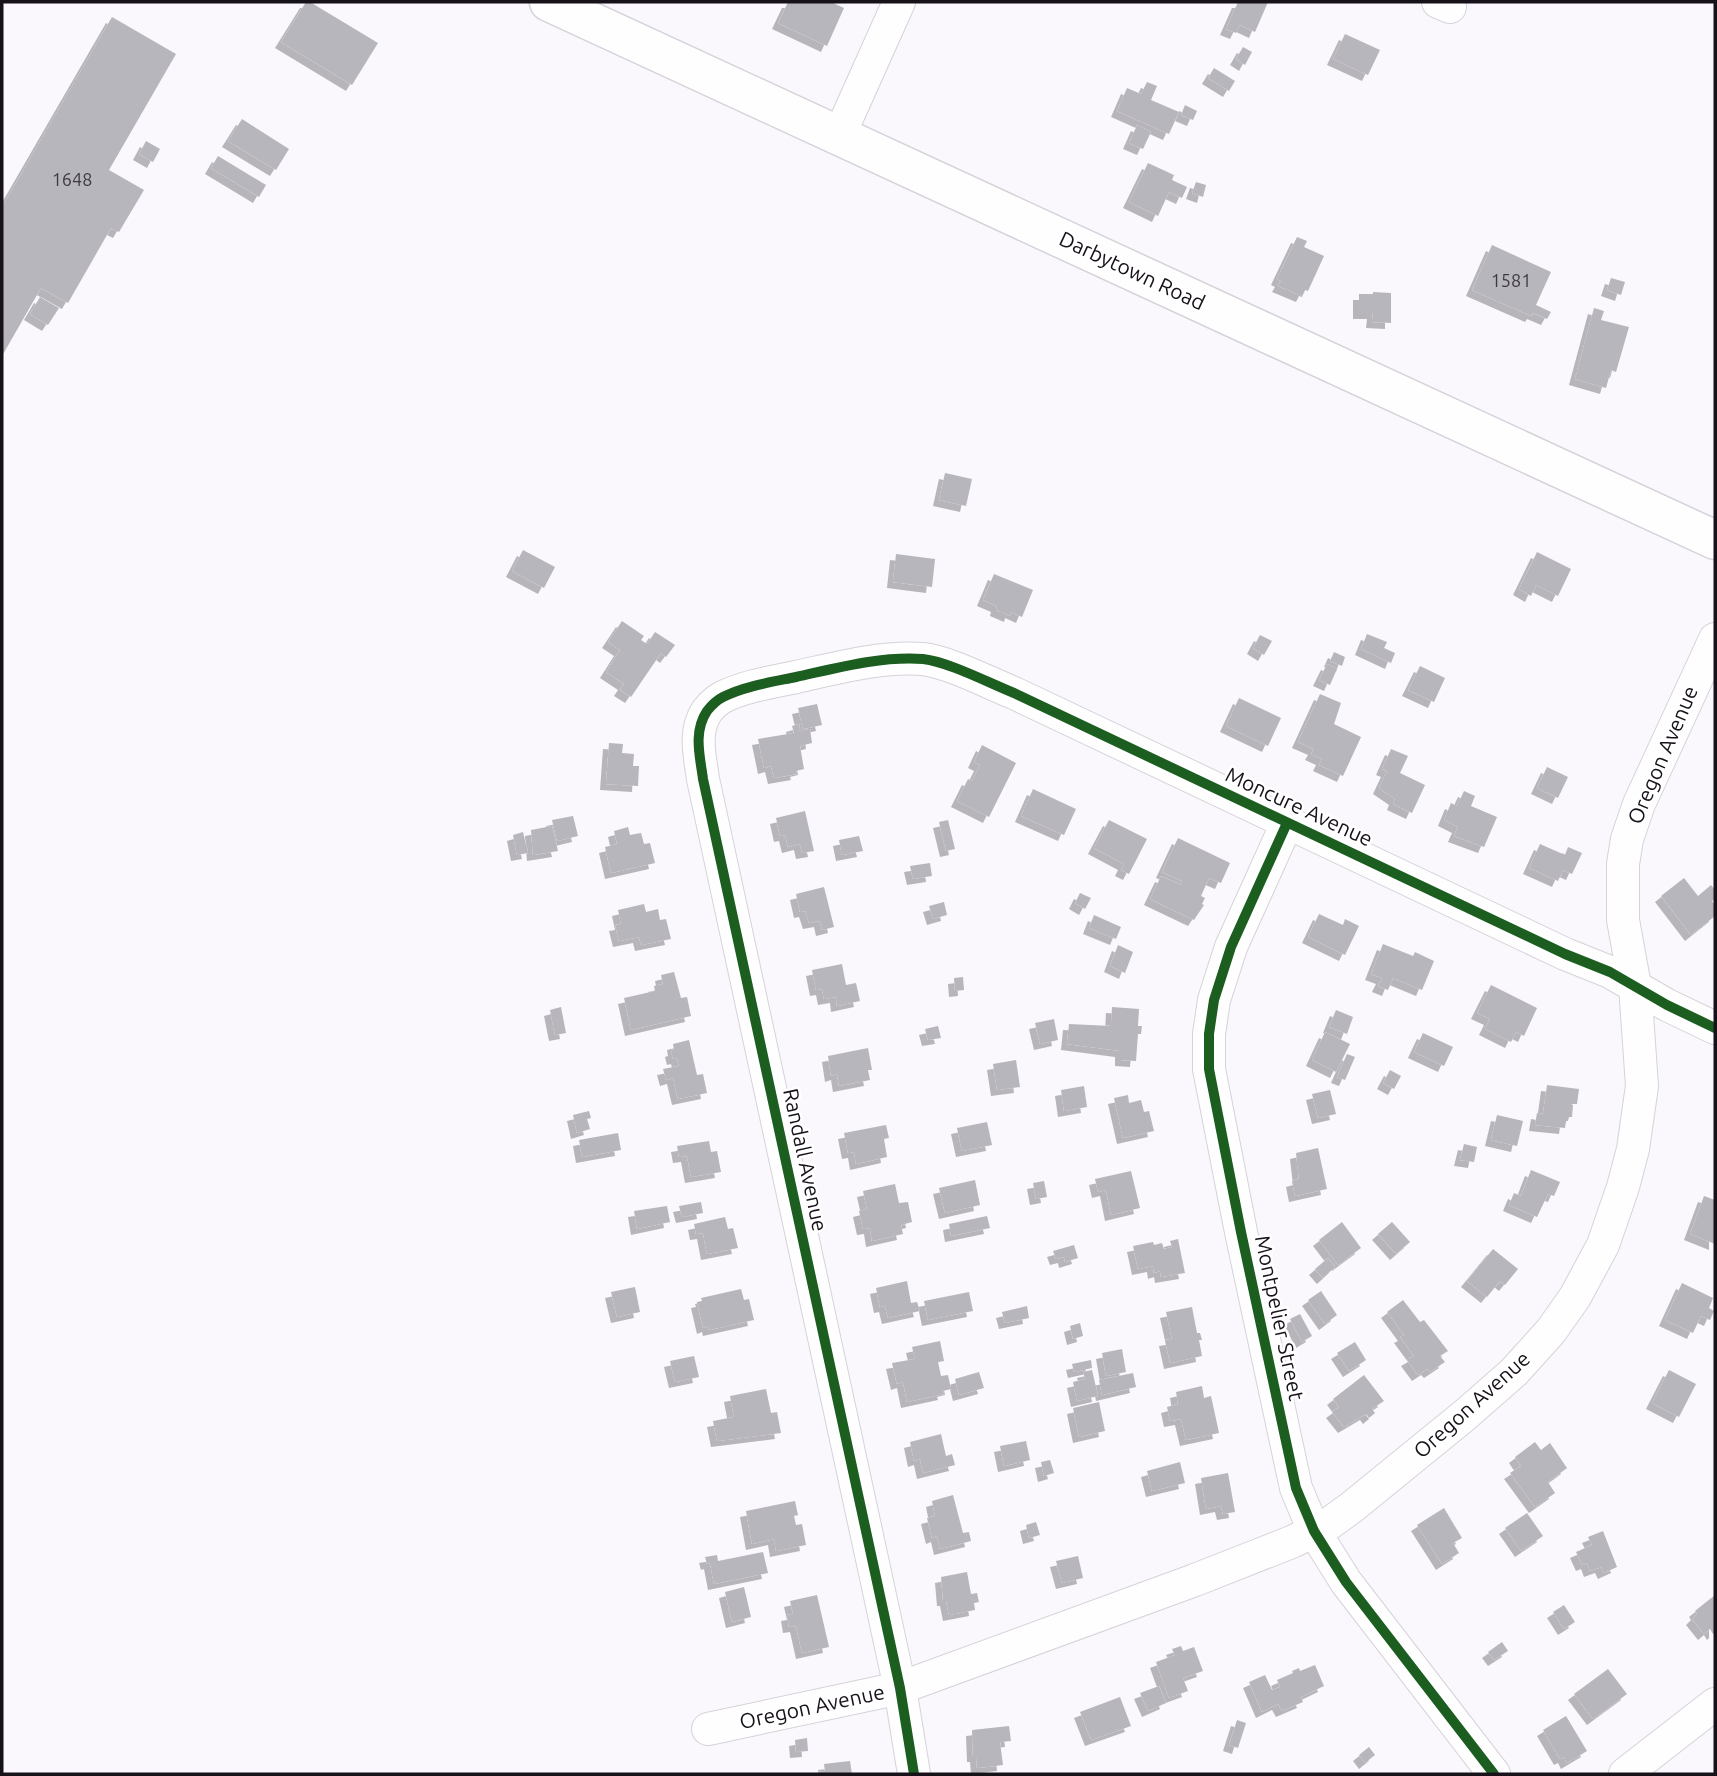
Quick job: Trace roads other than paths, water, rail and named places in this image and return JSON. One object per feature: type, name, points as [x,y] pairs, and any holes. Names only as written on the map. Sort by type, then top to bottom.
[{"type":"main road","name":"Darbytown Road","points":[[550,2],[1715,540]]},
{"type":"street","points":[[839,136],[899,2]]},
{"type":"street","name":"Oregon Avenue","points":[[708,1729],[900,1688],[1195,1580],[1314,1531],[1352,1507],[1514,1372],[1551,1331],[1575,1297],[1603,1245],[1623,1187],[1633,1149],[1642,1086],[1635,986],[1621,894],[1627,839],[1639,804],[1715,639]]},
{"type":"street","name":"Moncure Avenue","points":[[856,664],[924,659],[1014,693],[1565,954],[1610,972],[1667,1005],[1715,1028]]},
{"type":"street","name":"Randall Avenue","points":[[856,664],[762,684],[726,696],[708,710],[702,720],[698,738],[703,779],[732,919],[900,1688],[914,1774]]},
{"type":"street","name":"Montpelier Street","points":[[1287,822],[1231,947],[1214,1000],[1209,1034],[1209,1069],[1296,1488],[1314,1531],[1346,1582],[1494,1774]]},
{"type":"street","points":[[1625,1774],[1715,1704]]}]
